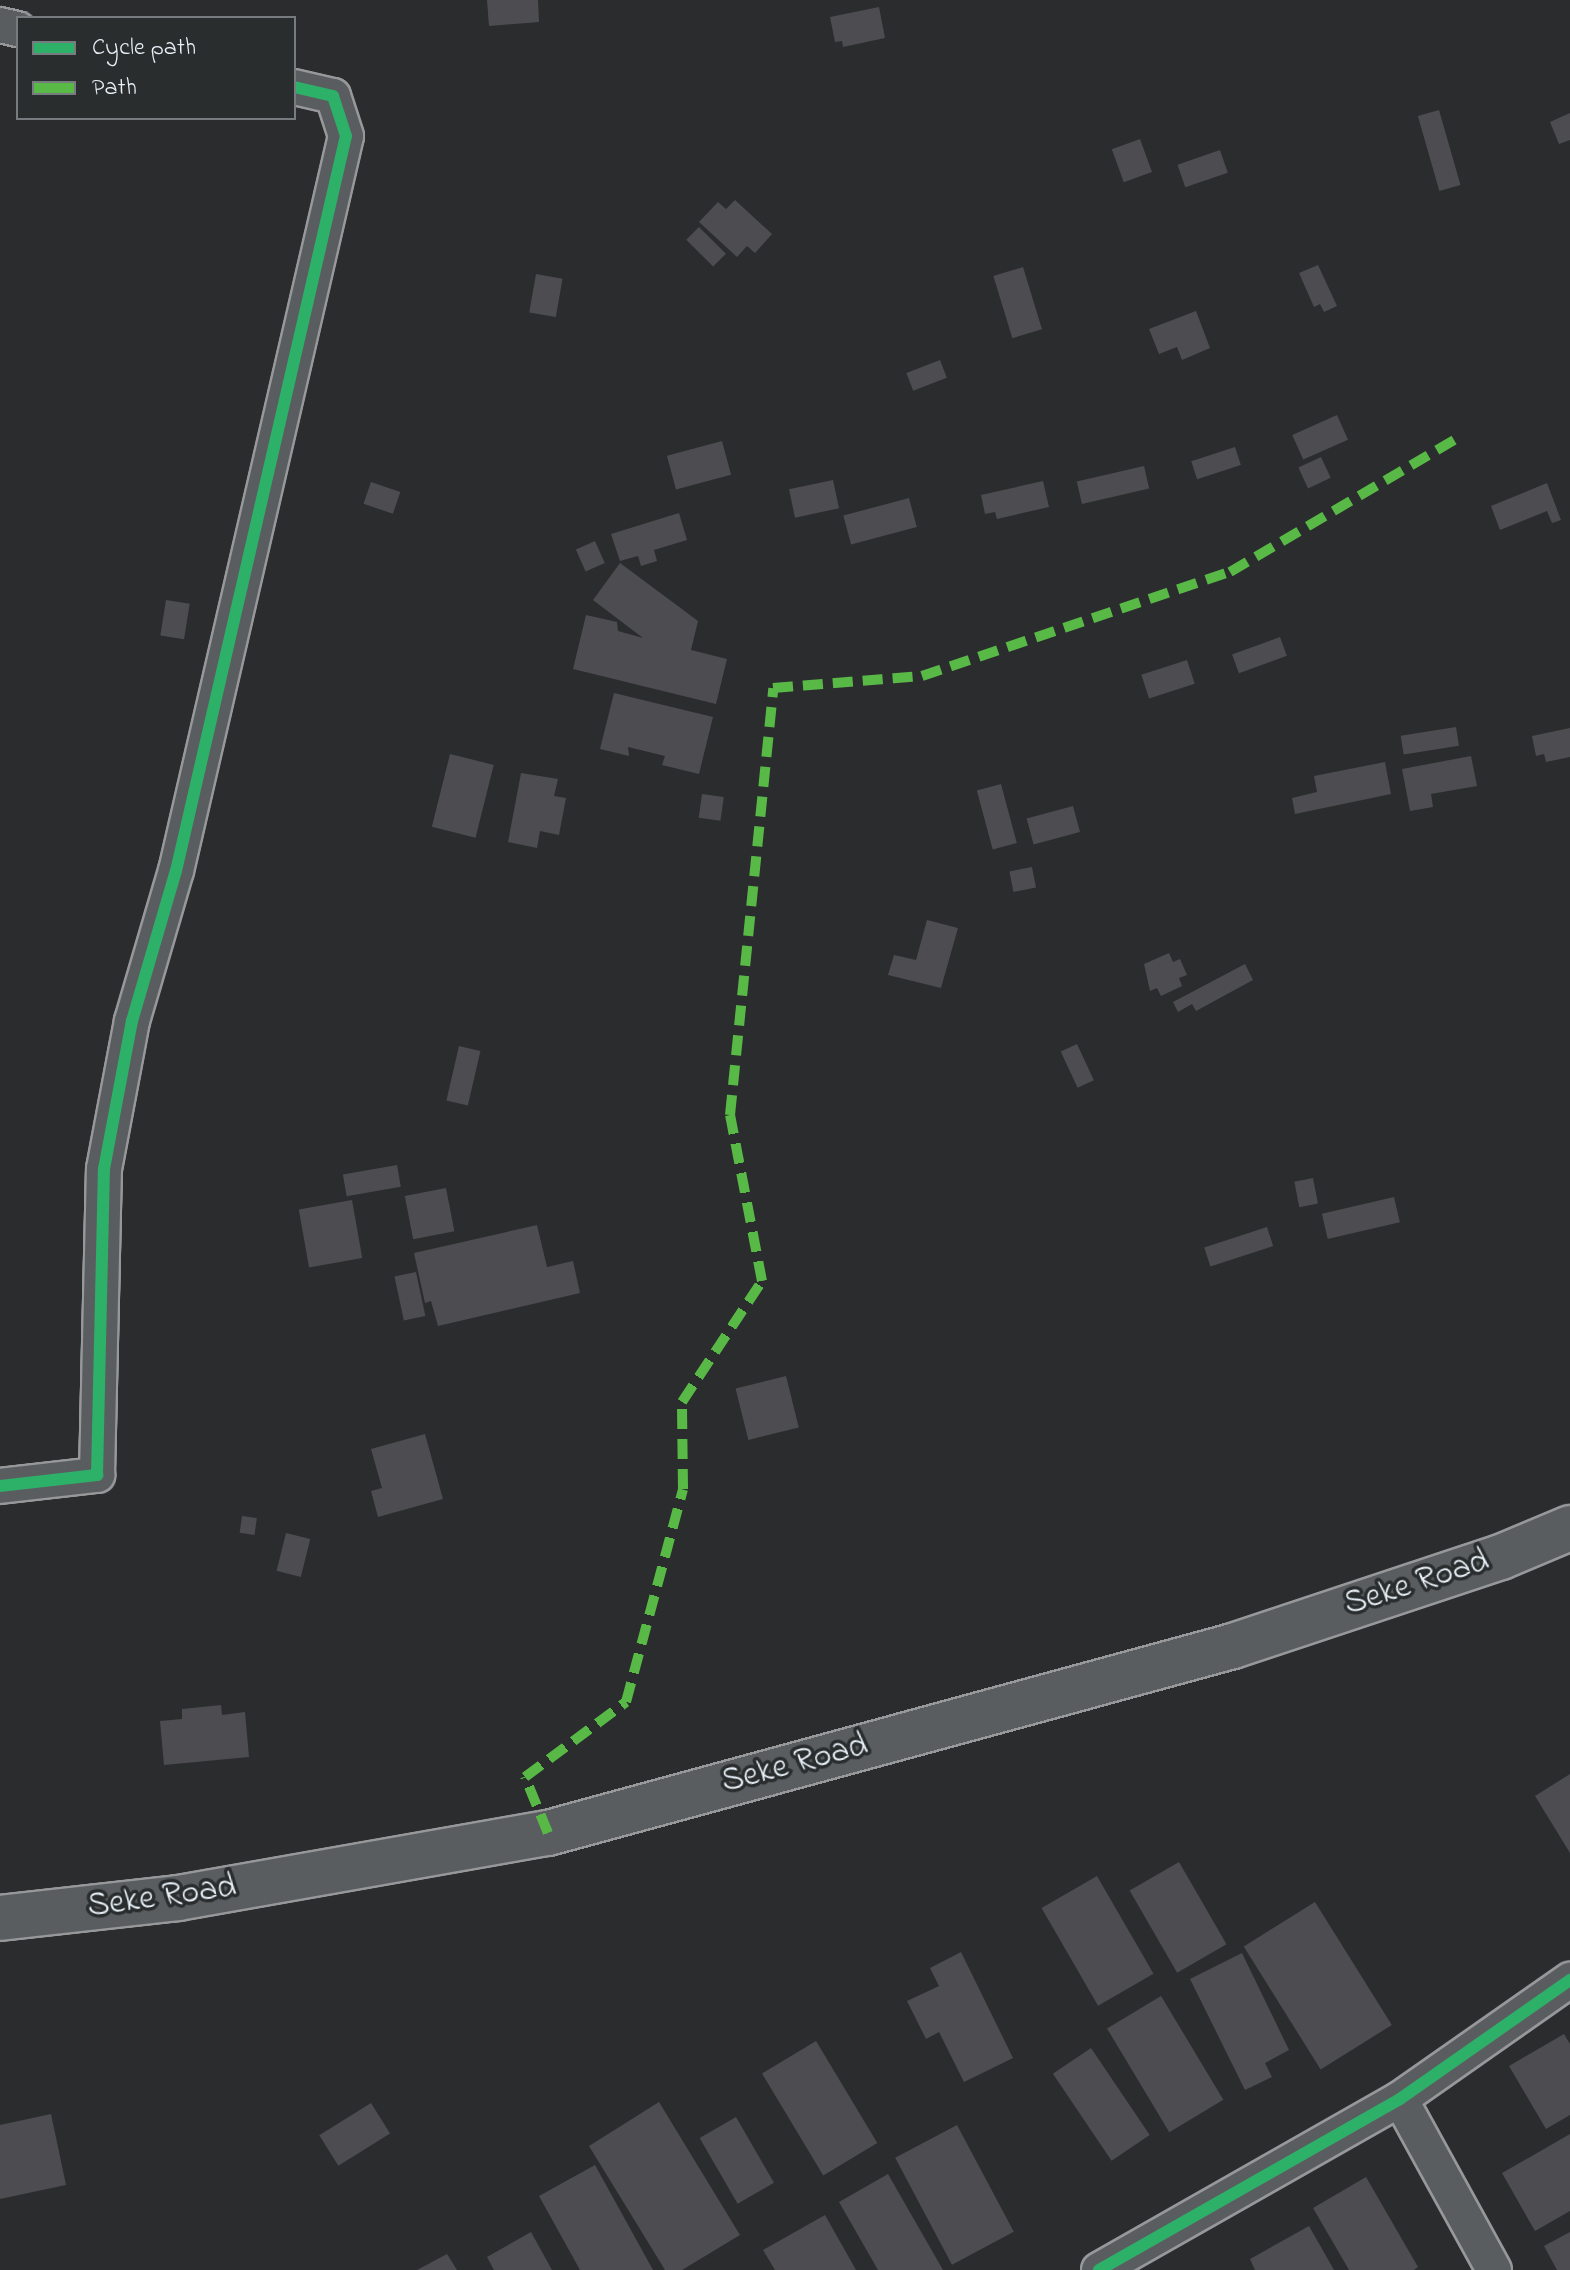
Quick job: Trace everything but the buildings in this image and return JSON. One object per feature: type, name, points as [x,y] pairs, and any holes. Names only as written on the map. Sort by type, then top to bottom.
[{"type":"main road","name":"Seke Road","points":[[0,1918],[178,1898],[548,1833],[1233,1646],[1501,1557],[1570,1528]]},
{"type":"street","points":[[0,1486],[97,1475],[104,1185],[132,1021],[176,871],[346,136],[333,96],[296,87]]},
{"type":"street","points":[[1099,2270],[1400,2099],[1570,1980]]},
{"type":"street","points":[[1400,2099],[1494,2270]]},
{"type":"marked path","points":[[548,1833],[525,1777],[626,1702],[683,1489],[682,1402],[762,1281],[730,1115],[773,688],[922,676],[1230,572],[1459,437]]},
{"type":"cycle path","points":[[0,1486],[97,1475],[104,1169],[132,1021],[176,871],[346,136],[333,96],[296,87]]},
{"type":"cycle path","points":[[1099,2270],[1400,2099],[1570,1980]]}]
